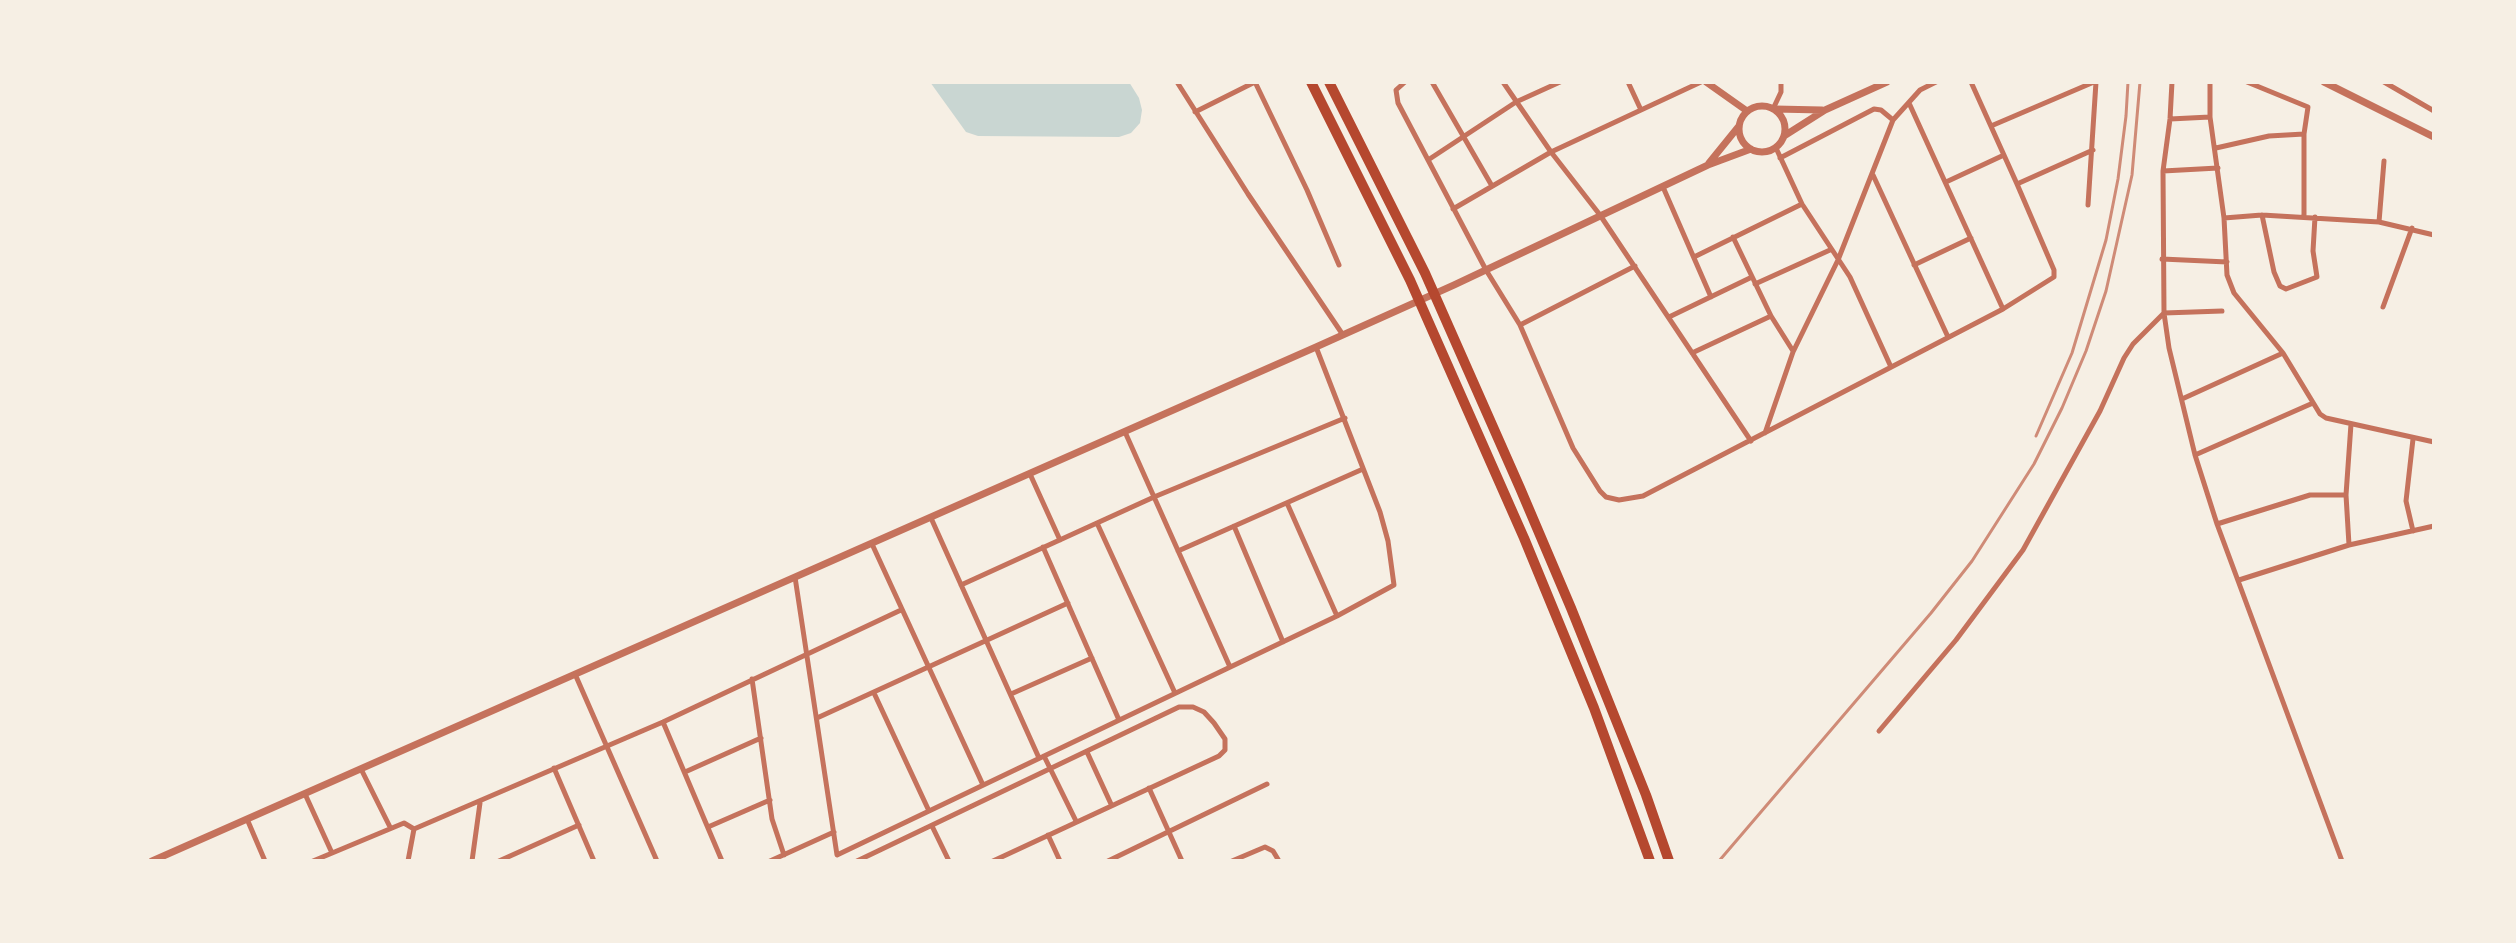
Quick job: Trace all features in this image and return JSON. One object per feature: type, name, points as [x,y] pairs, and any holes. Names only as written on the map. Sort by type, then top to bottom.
[{"type":"highway","points":[[1311,82],[1410,280],[1524,538],[1594,708],[1650,861]]},
{"type":"highway","points":[[1329,82],[1439,305],[1571,608],[1669,861]]},
{"type":"street","points":[[1177,82],[1343,335]]},
{"type":"street","points":[[1195,112],[1255,82],[1339,265]]},
{"type":"street","points":[[1405,82],[1398,86],[1397,99],[1486,270],[1520,325],[1573,448],[1606,497],[1631,500],[2003,309],[2054,277],[2054,270],[1971,82]]},
{"type":"street","points":[[1432,82],[1492,186]]},
{"type":"street","points":[[1503,82],[1551,152],[1600,215],[1751,441]]},
{"type":"street","points":[[1428,160],[1516,102],[1560,82]]},
{"type":"street","points":[[1628,82],[1641,110]]},
{"type":"street","points":[[1453,209],[1551,152],[1703,82],[1747,111]]},
{"type":"street","points":[[1773,109],[1781,92],[1781,82]]},
{"type":"street","points":[[1739,126],[1743,142],[1751,149],[1761,152],[1776,148],[1784,136],[1825,110],[1887,82]]},
{"type":"street","points":[[1765,433],[1793,352],[1838,260],[1893,120],[1920,90],[1936,82]]},
{"type":"street","points":[[1991,126],[2095,82],[2088,205]]},
{"type":"street","points":[[2172,82],[2163,171],[2162,259],[2164,313],[2182,399],[2195,455],[2217,524],[2342,861]]},
{"type":"street","points":[[2210,82],[2210,117],[2216,148],[2229,283],[2234,293],[2283,353],[2313,403],[2326,418],[2434,442]]},
{"type":"street","points":[[2247,82],[2306,104],[2309,110],[2304,134],[2304,217]]},
{"type":"street","points":[[2324,82],[2434,137]]},
{"type":"street","points":[[2384,82],[2434,111]]},
{"type":"street","points":[[1909,103],[2003,309]]},
{"type":"street","points":[[1708,165],[1747,111],[1757,106],[1800,112],[1825,110]]},
{"type":"street","points":[[1773,109],[1784,122],[1784,136]]},
{"type":"street","points":[[1780,158],[1874,109],[1881,110],[1893,120]]},
{"type":"street","points":[[2170,119],[2210,117]]},
{"type":"street","points":[[2216,148],[2269,136],[2304,134]]},
{"type":"street","points":[[1776,148],[1802,204],[1850,277],[1891,367]]},
{"type":"street","points":[[152,861],[1343,335],[1708,165],[1751,149]]},
{"type":"street","points":[[2017,184],[2093,149]]},
{"type":"street","points":[[1946,182],[2004,155]]},
{"type":"street","points":[[2379,222],[2384,161]]},
{"type":"street","points":[[2163,171],[2218,168]]},
{"type":"street","points":[[1872,175],[1948,337]]},
{"type":"street","points":[[1663,187],[1711,297]]},
{"type":"street","points":[[1694,257],[1802,204]]},
{"type":"street","points":[[2262,215],[2274,272],[2280,286],[2286,289],[2317,277],[2313,251],[2315,217]]},
{"type":"street","points":[[2224,218],[2262,215],[2315,217],[2379,222],[2433,232]]},
{"type":"street","points":[[2383,307],[2412,228]]},
{"type":"street","points":[[1733,237],[1771,316],[1793,352]]},
{"type":"street","points":[[1914,265],[1971,238]]},
{"type":"street","points":[[1755,284],[1830,250]]},
{"type":"street","points":[[2162,259],[2227,262]]},
{"type":"street","points":[[1520,325],[1635,266]]},
{"type":"street","points":[[1669,317],[1752,277]]},
{"type":"street","points":[[1879,731],[1956,640],[2023,550],[2100,411],[2133,344],[2164,313],[2222,311]]},
{"type":"street","points":[[1692,353],[1771,316]]},
{"type":"street","points":[[795,577],[837,855],[1337,616],[1394,585],[1388,541],[1345,418],[1316,347]]},
{"type":"street","points":[[2182,399],[2283,353]]},
{"type":"street","points":[[2195,455],[2313,403]]},
{"type":"street","points":[[961,585],[1154,497],[1345,418]]},
{"type":"street","points":[[2349,545],[2346,495],[2351,424]]},
{"type":"street","points":[[1125,432],[1230,667]]},
{"type":"street","points":[[2413,439],[2406,501],[2413,531]]},
{"type":"street","points":[[1178,551],[1363,469]]},
{"type":"street","points":[[1030,474],[1060,540]]},
{"type":"street","points":[[2217,524],[2310,495],[2346,495]]},
{"type":"street","points":[[1287,503],[1337,616]]},
{"type":"street","points":[[931,518],[1011,694],[1076,821]]},
{"type":"street","points":[[1097,523],[1175,693]]},
{"type":"street","points":[[1234,526],[1283,642]]},
{"type":"street","points":[[2238,581],[2349,545],[2434,526]]},
{"type":"street","points":[[872,544],[983,785]]},
{"type":"street","points":[[1043,547],[1119,720]]},
{"type":"street","points":[[817,718],[1068,603]]},
{"type":"street","points":[[414,829],[663,722],[901,610]]},
{"type":"street","points":[[1011,694],[1092,658]]},
{"type":"street","points":[[575,674],[657,861]]},
{"type":"street","points":[[752,679],[774,828],[784,855]]},
{"type":"street","points":[[874,693],[929,811]]},
{"type":"street","points":[[857,861],[1179,707],[1193,707],[1210,717],[1225,739],[1223,753],[993,861]]},
{"type":"street","points":[[663,722],[722,861]]},
{"type":"street","points":[[685,773],[761,738]]},
{"type":"street","points":[[1087,752],[1111,804]]},
{"type":"street","points":[[554,768],[594,861]]},
{"type":"street","points":[[361,769],[390,827]]},
{"type":"street","points":[[1108,861],[1267,784]]},
{"type":"street","points":[[1149,788],[1182,861]]},
{"type":"street","points":[[305,794],[332,853]]},
{"type":"street","points":[[708,827],[770,800]]},
{"type":"street","points":[[472,861],[480,802]]},
{"type":"street","points":[[247,819],[265,861]]},
{"type":"street","points":[[313,861],[390,827],[404,823],[414,829]]},
{"type":"street","points":[[499,861],[579,825]]},
{"type":"street","points":[[932,826],[949,861]]},
{"type":"street","points":[[408,861],[414,829]]},
{"type":"street","points":[[770,861],[834,832]]},
{"type":"street","points":[[1048,835],[1060,861]]},
{"type":"street","points":[[1232,861],[1265,847],[1273,851],[1279,861]]},
{"type":"street","points":[[1015,851],[1019,861]]},
{"type":"shaded area","points":[[930,82],[1129,82],[1139,98],[1142,110],[1140,123],[1131,133],[1119,137],[978,136],[966,132]]},
{"type":"railway","points":[[2036,436],[2072,353],[2106,240],[2118,179],[2128,82]]},
{"type":"railway","points":[[1719,861],[1931,613],[1972,561],[2034,464],[2086,351],[2106,291],[2132,175],[2140,82]]}]
